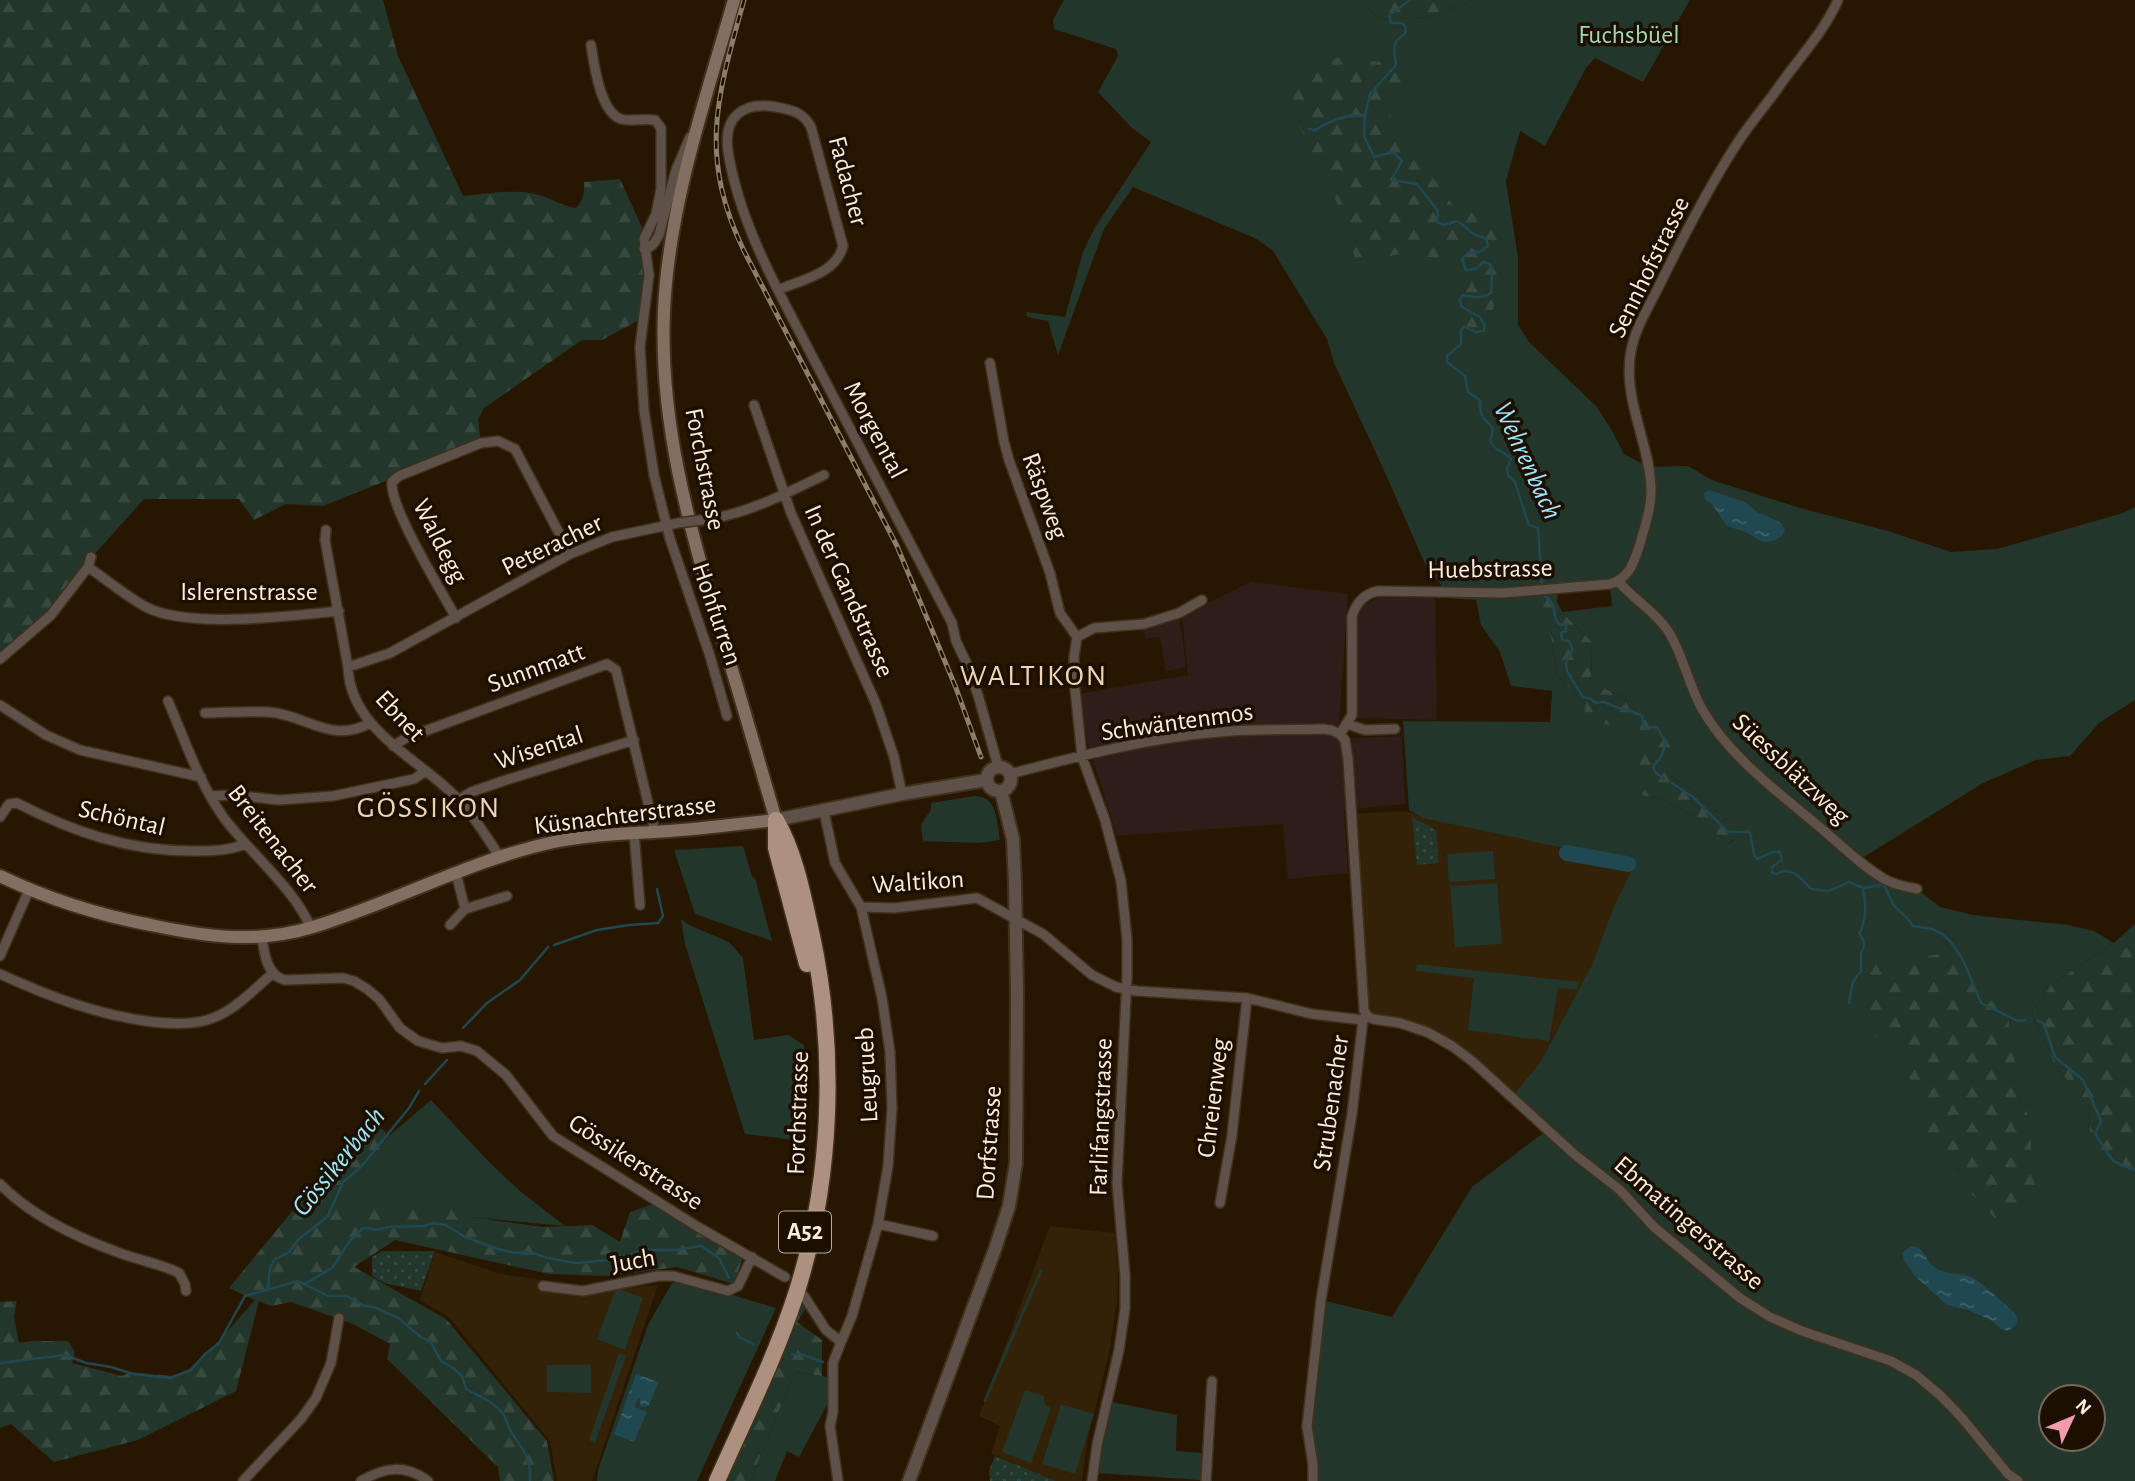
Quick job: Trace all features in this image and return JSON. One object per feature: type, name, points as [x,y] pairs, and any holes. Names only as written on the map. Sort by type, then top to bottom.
[{"type":"highway","name":"Forchstrasse","points":[[710,1481],[758,1374],[789,1293],[803,1242],[817,1159],[819,1081],[815,1014],[803,945],[776,848],[776,820]]},
{"type":"highway","name":"Forchstrasse","points":[[717,1481],[791,1308],[810,1242],[822,1168],[827,1076],[820,982],[795,864],[788,842],[776,820]]},
{"type":"main road","name":"Forchstrasse","points":[[734,0],[678,205],[666,287],[663,348],[668,419],[686,510],[776,820]]},
{"type":"main road","name":"Küsnachterstrasse","points":[[0,876],[29,890],[90,911],[211,937],[262,937],[311,928],[500,857],[554,842],[776,820]]},
{"type":"street","name":"Sennhofstrasse","points":[[1619,582],[1629,573],[1651,505],[1648,467],[1630,392],[1628,370],[1631,348],[1664,274],[1740,139],[1811,44],[1838,0]]},
{"type":"street","points":[[591,45],[594,69],[609,109],[622,120],[654,120],[661,128],[661,189],[656,214],[645,234],[644,249]]},
{"type":"street","name":"Fadacher","points":[[738,114],[745,109],[772,106],[793,111],[806,119],[811,127],[840,229],[843,246],[841,256],[834,264],[827,270],[778,290]]},
{"type":"street","name":"Morgental","points":[[738,114],[726,134],[728,152],[756,244],[951,623],[978,695],[999,766]]},
{"type":"street","name":"Forchstrasse","points":[[644,249],[655,244],[659,235],[676,170],[690,135],[700,120]]},
{"type":"street","name":"Hohfurren","points":[[644,249],[649,275],[640,347],[644,410],[654,475],[666,526],[710,656],[727,716]]},
{"type":"street","name":"Räspweg","points":[[990,363],[1009,460],[1050,573],[1060,613],[1077,636]]},
{"type":"street","name":"In der Gandstrasse","points":[[754,405],[784,495],[876,704],[894,757],[902,794]]},
{"type":"street","name":"Waldegg","points":[[456,618],[399,513],[391,489],[392,482],[399,476],[481,443],[498,442],[515,449],[570,554]]},
{"type":"street","name":"Peteracher","points":[[348,667],[390,653],[570,554],[612,537],[678,523],[736,515],[824,475]]},
{"type":"street","name":"Ebnet","points":[[326,530],[325,540],[353,694],[370,723],[393,746],[459,800],[500,857]]},
{"type":"street","points":[[0,659],[51,615],[88,567],[92,557]]},
{"type":"street","name":"Islerenstrasse","points":[[88,567],[147,608],[182,618],[267,618],[339,611]]},
{"type":"street","name":"Huebstrasse","points":[[1347,724],[1352,712],[1352,616],[1355,606],[1364,597],[1378,591],[1503,593],[1619,582]]},
{"type":"street","name":"Süessblätzweg","points":[[1619,582],[1667,629],[1676,644],[1702,710],[1741,758],[1875,872],[1903,887],[1917,890]]},
{"type":"street","points":[[1082,757],[1075,689],[1074,657],[1077,636],[1094,628],[1144,624],[1169,617],[1202,600]]},
{"type":"street","name":"Sunnmatt","points":[[393,746],[406,738],[607,664],[616,670],[655,832]]},
{"type":"street","name":"Breitenacher","points":[[168,701],[201,777],[223,817],[299,906],[311,928]]},
{"type":"street","name":"Breitenacher","points":[[0,705],[46,735],[80,750],[201,777]]},
{"type":"street","points":[[205,713],[276,713],[324,729],[339,731],[361,728],[370,723]]},
{"type":"street","points":[[1339,734],[1347,724],[1365,730],[1395,729]]},
{"type":"street","name":"Schwäntenmos","points":[[1010,774],[1164,739],[1232,731],[1331,730],[1339,734]]},
{"type":"street","name":"Strubenacher","points":[[1313,1481],[1307,1426],[1321,1300],[1365,1018],[1348,759],[1345,740],[1339,734]]},
{"type":"street","name":"Wisental","points":[[459,800],[482,788],[634,740]]},
{"type":"street","name":"Farlifangstrasse","points":[[1082,757],[1105,820],[1121,881],[1127,939],[1117,1182],[1125,1275],[1124,1321],[1097,1445],[1092,1481]]},
{"type":"street","points":[[999,766],[1010,774],[1011,783],[1001,791],[993,790],[986,780],[991,769],[999,766]]},
{"type":"street","points":[[211,796],[311,799],[414,779],[426,771]]},
{"type":"street","points":[[776,820],[986,780]]},
{"type":"street","name":"Dorfstrasse","points":[[909,1481],[1009,1206],[1016,1163],[1013,839],[1001,791]]},
{"type":"street","name":"Schöntal","points":[[0,817],[9,804],[17,803],[64,826],[102,839],[170,851],[232,850],[245,844]]},
{"type":"street","name":"Leugrueb","points":[[824,811],[835,863],[861,906],[883,998],[890,1052],[892,1108],[888,1166],[878,1224],[852,1316],[841,1342]]},
{"type":"street","points":[[634,833],[640,905]]},
{"type":"street","points":[[456,873],[465,909]]},
{"type":"street","points":[[0,956],[29,890]]},
{"type":"street","points":[[450,925],[465,909],[507,896]]},
{"type":"street","name":"Waltikon","points":[[861,906],[895,908],[977,898],[1015,919]]},
{"type":"street","name":"Ebmatingerstrasse","points":[[1015,919],[1043,934],[1092,975],[1116,987],[1247,998],[1312,1014],[1400,1023],[1427,1032],[1452,1046],[1574,1154],[1620,1190],[1654,1227],[1740,1298],[1770,1317],[1802,1331],[1891,1361],[1916,1375],[1941,1396],[2008,1474],[2018,1481]]},
{"type":"street","points":[[0,974],[45,995],[87,1010],[130,1019],[188,1024],[223,1014],[272,974],[262,937]]},
{"type":"street","name":"Gössikerstrasse","points":[[272,974],[285,980],[348,979],[379,999],[400,1028],[418,1041],[442,1048],[461,1046],[477,1051],[506,1075],[553,1136],[698,1227],[785,1277]]},
{"type":"street","name":"Chreienweg","points":[[1220,1203],[1232,1135],[1247,998]]},
{"type":"street","points":[[0,1184],[25,1205],[68,1231],[117,1253],[179,1273],[186,1291]]},
{"type":"street","points":[[878,1224],[933,1236]]},
{"type":"street","name":"Juch","points":[[543,1286],[583,1291],[658,1276],[673,1276],[728,1291],[738,1286],[752,1257]]},
{"type":"street","points":[[804,1296],[826,1330],[841,1342],[833,1363],[834,1399],[830,1426],[838,1481]]},
{"type":"street","points":[[243,1481],[301,1419],[316,1398],[331,1363],[338,1318]]},
{"type":"street","points":[[1206,1481],[1212,1381]]},
{"type":"street","points":[[361,1481],[393,1469],[415,1471],[428,1481]]},
{"type":"shaded area","points":[[1251,582],[1348,594],[1338,739],[1402,736],[1405,804],[1344,810],[1348,873],[1288,879],[1283,824],[1117,836],[1087,740],[1080,694],[1188,675],[1182,616]]},
{"type":"shaded area","points":[[1380,596],[1435,598],[1437,720],[1358,718],[1358,615],[1365,604]]},
{"type":"shaded area","points":[[1179,613],[1186,667],[1166,671],[1160,637],[1145,639],[1144,624]]},
{"type":"shaded area","points":[[1405,811],[1635,863],[1593,964],[1541,1061],[1512,1097],[1472,1061],[1427,1032],[1367,1016],[1351,814]]},
{"type":"shaded area","points":[[1050,1226],[1115,1233],[1117,1303],[1108,1358],[1088,1437],[1082,1481],[1056,1481],[991,1454],[1000,1426],[979,1416]]},
{"type":"shaded area","points":[[435,1252],[501,1274],[606,1290],[658,1285],[592,1481],[557,1481],[550,1441],[449,1317],[420,1300]]},
{"type":"green space","points":[[0,0],[383,0],[398,56],[463,196],[517,192],[540,195],[576,208],[583,196],[584,182],[620,179],[645,234],[647,263],[643,318],[602,340],[582,340],[484,408],[478,419],[481,443],[323,506],[286,504],[254,520],[239,499],[144,499],[92,557],[51,615],[0,659]]},
{"type":"green space","name":"Fuchsbüel","points":[[1064,0],[1359,0],[1380,20],[1428,17],[1473,0],[1690,0],[1643,82],[1595,58],[1586,68],[1545,146],[1520,131],[1506,181],[1518,257],[1518,325],[1529,342],[1596,406],[1624,454],[1648,467],[1688,466],[1712,480],[1951,552],[1997,549],[2123,513],[2135,507],[2135,700],[2099,723],[2070,756],[2036,760],[1983,783],[1859,860],[1889,881],[1917,889],[1940,907],[1973,915],[2068,925],[2094,931],[2114,943],[2052,984],[2032,1013],[2054,1063],[2089,1107],[2090,1134],[2135,1174],[2135,1481],[1313,1481],[1307,1426],[1321,1300],[1392,1317],[1472,1187],[1547,1130],[1512,1097],[1541,1061],[1593,963],[1613,909],[1635,863],[1423,818],[1409,810],[1403,721],[1550,722],[1552,691],[1511,686],[1500,652],[1481,625],[1476,600],[1429,597],[1429,594],[1447,592],[1426,566],[1334,363],[1327,339],[1273,251],[1257,239],[1133,187],[1104,229],[1058,355],[1048,321],[1027,317],[1026,312],[1065,317],[1083,252],[1094,229],[1151,142],[1132,128],[1098,92],[1118,56],[1116,49],[1054,29],[1053,20]],"holes":[[[1610,585],[1612,606],[1562,612],[1592,642],[1591,682],[1634,703],[1667,773],[1698,794],[1723,818],[1745,827],[1729,844],[1699,820],[1664,799],[1640,795],[1640,726],[1585,704],[1557,675],[1539,591]]]},
{"type":"green space","points":[[1359,0],[1473,0],[1428,17],[1380,20]]},
{"type":"green space","points":[[1404,57],[1404,80],[1391,110],[1390,127],[1452,204],[1502,226],[1505,261],[1488,329],[1481,335],[1473,335],[1461,322],[1464,316],[1456,297],[1468,282],[1458,263],[1406,253],[1356,262],[1342,213],[1292,111],[1293,91],[1312,71],[1336,58],[1383,62]]},
{"type":"green space","points":[[1559,589],[1557,601],[1562,612],[1592,642],[1591,682],[1634,703],[1679,734],[1667,773],[1698,794],[1723,818],[1746,827],[1728,844],[1699,820],[1664,799],[1640,795],[1640,726],[1584,723],[1585,704],[1557,675],[1551,637],[1542,617],[1539,591]]},
{"type":"green space","points":[[974,796],[988,800],[992,805],[1000,840],[979,843],[923,841],[921,824],[931,810],[931,803]]},
{"type":"green space","points":[[1412,817],[1436,830],[1439,863],[1417,865]]},
{"type":"green space","points":[[743,846],[752,877],[755,878],[772,941],[695,914],[674,850]]},
{"type":"green space","points":[[1493,851],[1495,879],[1449,882],[1447,854]]},
{"type":"green space","points":[[1497,883],[1502,944],[1455,947],[1450,886]]},
{"type":"green space","points":[[681,919],[729,942],[743,958],[754,1040],[788,1035],[804,1045],[804,1141],[745,1134],[685,944]]},
{"type":"green space","points":[[2135,924],[2135,1174],[2129,1167],[2107,1165],[2090,1134],[2089,1107],[2054,1063],[2032,1013],[2052,984],[2114,943]]},
{"type":"green space","points":[[1952,952],[1967,958],[1986,997],[2008,1014],[2012,1050],[2029,1122],[2035,1191],[2018,1214],[1995,1218],[1929,1151],[1920,1099],[1896,1051],[1871,1032],[1866,995],[1868,978],[1876,959],[1912,959]]},
{"type":"green space","points":[[1417,964],[1579,982],[1577,990],[1558,988],[1549,1041],[1468,1030],[1474,978],[1416,971]]},
{"type":"green space","points":[[431,1100],[490,1163],[520,1191],[565,1226],[469,1217],[337,1210],[389,1136]]},
{"type":"green space","points":[[374,1121],[389,1136],[338,1210],[461,1201],[469,1217],[543,1227],[592,1225],[620,1242],[630,1212],[653,1204],[743,1257],[734,1284],[677,1267],[611,1276],[549,1274],[395,1240],[354,1267],[446,1319],[547,1441],[554,1481],[500,1481],[498,1467],[387,1359],[390,1344],[353,1324],[291,1302],[271,1306],[259,1301],[236,1391],[138,1440],[54,1462],[11,1424],[0,1428],[0,1302],[17,1301],[14,1317],[19,1343],[68,1341],[75,1352],[72,1363],[122,1376],[131,1372],[170,1376],[187,1371],[217,1343],[255,1300],[229,1288],[354,1136]]},
{"type":"green space","points":[[382,1251],[435,1251],[421,1291],[384,1283],[372,1276],[372,1257]]},
{"type":"green space","points":[[1040,1269],[1043,1270],[986,1402],[983,1401]]},
{"type":"green space","points":[[686,1281],[776,1308],[697,1481],[597,1481],[598,1470],[648,1325],[672,1283]]},
{"type":"green space","points":[[616,1288],[643,1298],[625,1350],[597,1339]]},
{"type":"green space","points":[[801,1298],[807,1307],[797,1322],[822,1340],[822,1376],[795,1372],[750,1481],[723,1481]]},
{"type":"green space","points":[[619,1353],[626,1356],[595,1443],[589,1440]]},
{"type":"green space","points":[[547,1365],[591,1365],[591,1393],[547,1392]]},
{"type":"green space","points":[[795,1372],[828,1377],[828,1403],[799,1457],[787,1451],[775,1481],[750,1481]]},
{"type":"green space","points":[[1025,1390],[1044,1396],[1045,1404],[1051,1408],[1031,1463],[1002,1452]]},
{"type":"green space","points":[[1112,1402],[1177,1415],[1176,1451],[1202,1453],[1201,1480],[1097,1473]]},
{"type":"green space","points":[[1061,1404],[1094,1414],[1075,1474],[1042,1464]]},
{"type":"green space","points":[[995,1456],[1056,1481],[990,1481],[989,1471]]},
{"type":"water","points":[[1709,490],[1745,502],[1757,512],[1780,522],[1785,529],[1783,535],[1766,542],[1730,527],[1705,499],[1704,493]]},
{"type":"water","points":[[1911,1246],[1919,1248],[1938,1270],[1966,1275],[1979,1282],[2013,1311],[2018,1318],[2017,1324],[2008,1331],[1969,1310],[1947,1305],[1916,1277],[1904,1260],[1902,1253]]},
{"type":"water","points":[[636,1374],[659,1382],[649,1405],[640,1406],[640,1398],[636,1401],[635,1407],[647,1412],[634,1442],[614,1434]]},
{"type":"waterway","name":"Wehrenbach","points":[[1410,0],[1389,15],[1391,23],[1402,23],[1406,27],[1405,34],[1395,43],[1396,65],[1370,94],[1364,136],[1374,157],[1393,152],[1402,161],[1391,180],[1417,184],[1438,211],[1437,222],[1444,225],[1457,221],[1472,233],[1486,238],[1488,246],[1480,252],[1468,253],[1462,259],[1466,270],[1476,269],[1483,262],[1490,264],[1491,293],[1481,297],[1462,295],[1460,300],[1462,307],[1480,317],[1485,326],[1484,331],[1475,332],[1464,326],[1461,331],[1461,344],[1447,356],[1447,362],[1465,376],[1468,392],[1480,400],[1481,413],[1493,430],[1490,440],[1492,444],[1511,459],[1508,475],[1515,482],[1529,525],[1538,528],[1542,587]]},
{"type":"waterway","points":[[1309,129],[1316,130],[1348,116],[1365,115]]},
{"type":"waterway","points":[[1544,593],[1553,607],[1555,619],[1560,625],[1566,624],[1566,631],[1561,633],[1562,640],[1569,641],[1572,650],[1566,662],[1567,671],[1583,697],[1642,716],[1644,728],[1657,727],[1666,743],[1661,757],[1653,767],[1663,778]]},
{"type":"waterway","points":[[1672,783],[1693,797],[1727,831],[1750,832],[1757,859],[1780,852],[1782,860],[1772,867],[1772,873],[1792,872],[1811,889],[1829,891],[1849,882],[1863,888],[1883,885],[1894,905],[1913,926],[1935,930],[1951,943],[1964,962],[1981,1003],[2018,1021],[2026,1020]]},
{"type":"waterway","points":[[1567,853],[1628,864]]},
{"type":"waterway","points":[[1849,1003],[1853,982],[1861,971],[1861,953],[1864,947],[1864,941],[1859,934],[1865,912],[1863,888]]},
{"type":"waterway","name":"Gössikerbach","points":[[554,945],[597,930],[658,923],[663,916],[657,889]]},
{"type":"waterway","name":"Gössikerbach","points":[[463,1028],[487,1003],[520,980],[548,947]]},
{"type":"waterway","points":[[2037,1020],[2044,1024],[2055,1057],[2083,1080],[2101,1121],[2095,1134],[2113,1161],[2135,1170]]},
{"type":"waterway","name":"Gössikerbach","points":[[425,1084],[447,1060]]},
{"type":"waterway","name":"Gössikerbach","points":[[268,1288],[270,1268],[275,1259],[288,1253],[298,1240],[328,1216],[343,1182],[361,1167],[409,1108],[419,1091]]},
{"type":"waterway","points":[[305,1284],[332,1268],[349,1242],[362,1229],[424,1226],[433,1223],[446,1225],[465,1237],[498,1249],[515,1253],[531,1252],[576,1263],[610,1260],[642,1250],[675,1250],[701,1246],[719,1258],[729,1278]]},
{"type":"waterway","points":[[0,1363],[65,1355],[133,1374],[170,1378],[191,1370],[219,1343],[245,1296],[298,1281],[328,1296],[347,1296],[364,1306],[374,1307],[398,1318],[431,1342],[441,1361],[462,1376],[466,1389],[491,1403],[503,1414],[528,1459],[530,1481]]},
{"type":"waterway","points":[[737,1333],[739,1337],[753,1344]]},
{"type":"waterway","points":[[792,1354],[823,1362]]},
{"type":"railway","points":[[744,0],[726,67],[717,126],[721,185],[730,217],[744,251],[897,546],[956,688],[981,757]]},
{"type":"district","name":"WALTIKON","points":[[1034,676]]},
{"type":"district","name":"GÖSSIKON","points":[[429,808]]}]
